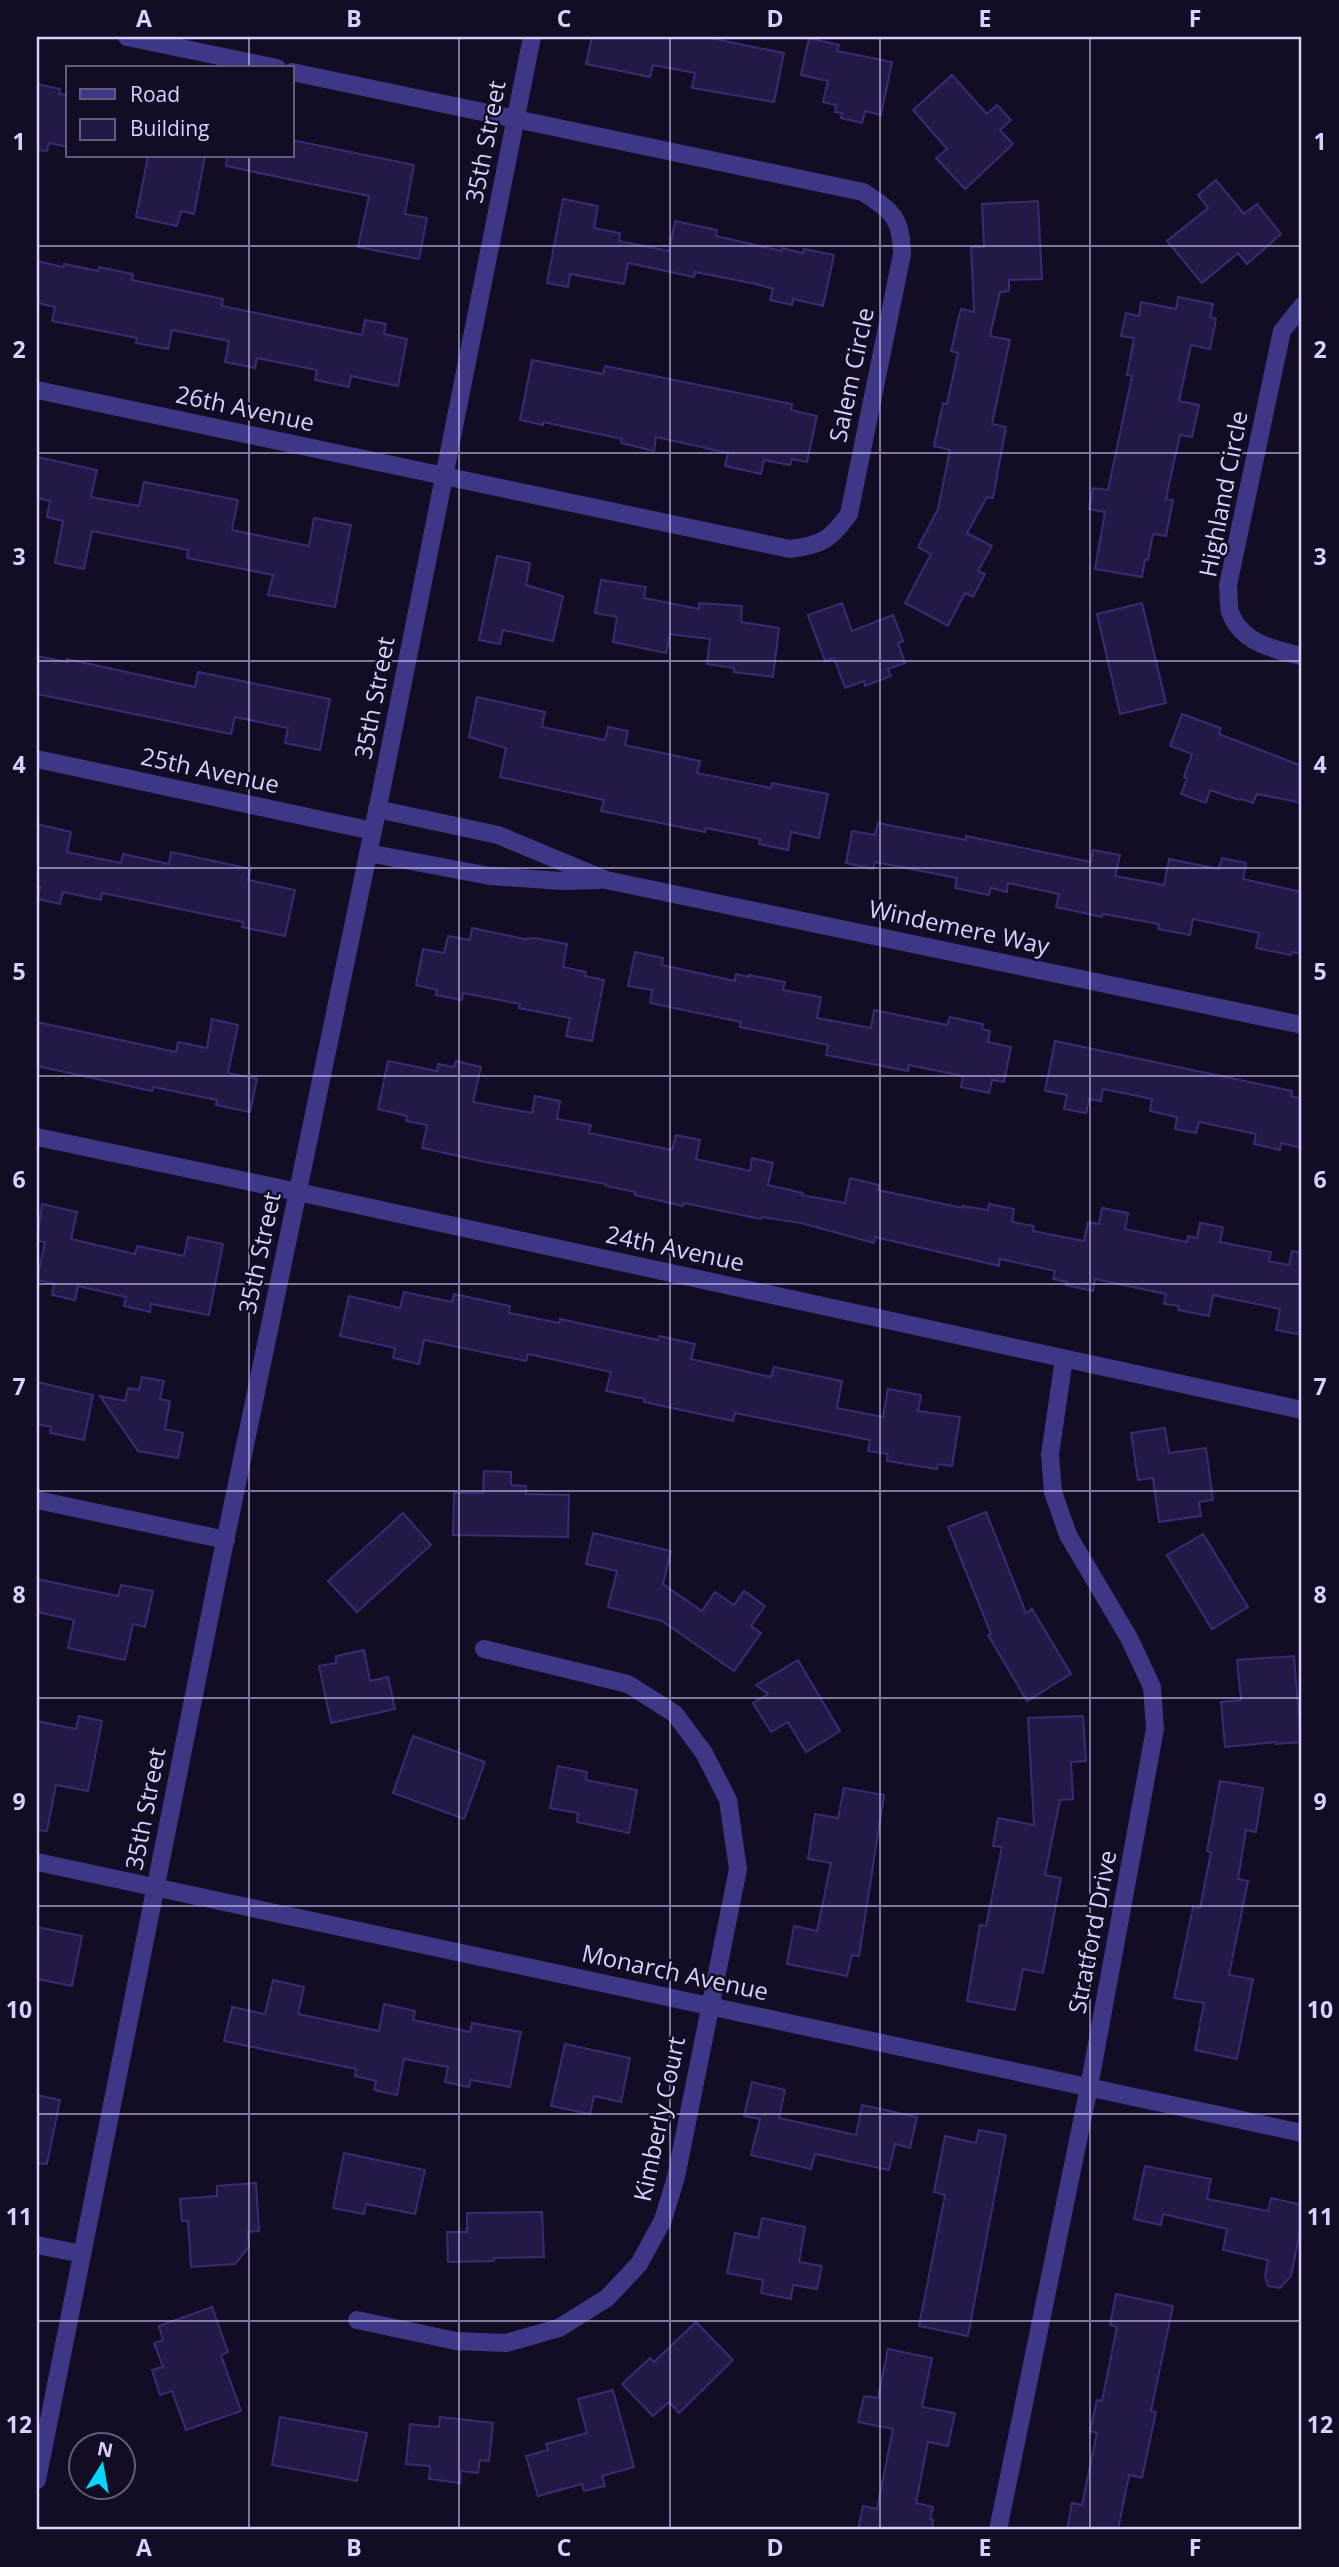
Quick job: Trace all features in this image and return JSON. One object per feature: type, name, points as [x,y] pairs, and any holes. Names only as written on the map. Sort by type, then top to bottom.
[{"type":"street","points":[[127,37],[267,66]]},
{"type":"street","name":"35th Street","points":[[37,2480],[532,37]]},
{"type":"street","name":"Salem Circle","points":[[294,72],[863,192],[886,207],[901,228],[902,254],[849,514],[833,536],[814,546],[790,549],[444,475]]},
{"type":"street","name":"Highland Circle","points":[[1302,306],[1282,331],[1228,585],[1230,612],[1244,633],[1269,649],[1302,656]]},
{"type":"street","name":"26th Avenue","points":[[37,390],[444,475]]},
{"type":"street","name":"25th Avenue","points":[[37,759],[373,831]]},
{"type":"street","name":"Windemere Way","points":[[377,809],[498,835],[606,880],[1302,1025]]},
{"type":"street","name":"Windemere Way","points":[[368,853],[490,876],[562,881],[606,880]]},
{"type":"street","name":"24th Avenue","points":[[37,1137],[1302,1410]]},
{"type":"street","name":"Stratford Drive","points":[[998,2530],[1089,2087],[1156,1729],[1152,1687],[1129,1638],[1068,1535],[1053,1492],[1050,1454],[1064,1359]]},
{"type":"street","points":[[37,1500],[226,1540]]},
{"type":"street","name":"Kimberly Court","points":[[357,2320],[456,2341],[506,2343],[559,2328],[607,2298],[639,2264],[663,2220],[676,2176],[738,1869],[728,1800],[704,1752],[675,1714],[628,1684],[484,1649]]},
{"type":"street","name":"Monarch Avenue","points":[[37,1862],[1302,2133]]},
{"type":"street","points":[[37,2245],[82,2254]]},
{"type":"building","points":[[592,37],[705,37],[784,53],[774,102],[692,88],[695,73],[653,65],[650,77],[586,64]]},
{"type":"building","points":[[809,38],[839,45],[837,51],[892,62],[881,115],[865,111],[862,123],[841,118],[842,113],[835,112],[836,105],[823,102],[828,81],[801,75]]},
{"type":"building","points":[[952,75],[987,114],[997,105],[1011,120],[1000,130],[1013,144],[965,189],[936,158],[947,149],[913,110]]},
{"type":"building","points":[[37,84],[60,89],[59,94],[66,95],[66,147],[49,143],[47,151],[37,150]]},
{"type":"building","points":[[294,140],[414,165],[405,214],[427,218],[419,259],[358,247],[369,196],[226,166],[227,158],[294,158]]},
{"type":"building","points":[[148,158],[205,158],[194,214],[181,211],[177,226],[136,217]]},
{"type":"building","points":[[1216,180],[1244,214],[1257,204],[1281,234],[1247,264],[1238,253],[1202,283],[1167,241],[1208,208],[1198,195]]},
{"type":"building","points":[[563,199],[598,206],[594,228],[620,233],[619,241],[669,251],[675,221],[717,230],[716,236],[782,251],[782,248],[803,253],[804,249],[834,255],[823,306],[793,299],[792,305],[770,300],[773,289],[756,284],[695,272],[694,277],[628,263],[624,284],[570,274],[568,287],[547,283]]},
{"type":"building","points":[[1038,201],[1042,279],[1009,280],[1009,291],[1000,292],[990,336],[1010,340],[992,424],[1006,427],[993,498],[987,497],[967,533],[992,546],[978,571],[985,574],[973,597],[965,593],[948,626],[905,603],[931,554],[918,547],[938,509],[950,450],[934,446],[958,353],[951,351],[961,309],[974,312],[971,247],[984,247],[982,204]]},
{"type":"building","points":[[37,261],[63,267],[64,264],[98,271],[99,267],[133,274],[132,280],[223,299],[222,306],[362,335],[365,320],[386,324],[384,334],[407,339],[398,386],[351,376],[349,387],[315,380],[317,370],[257,358],[255,368],[225,362],[229,341],[172,330],[168,349],[136,343],[137,338],[52,321],[55,307],[37,303]]},
{"type":"building","points":[[1178,297],[1213,304],[1210,317],[1216,319],[1210,349],[1191,345],[1179,401],[1199,405],[1192,437],[1180,435],[1166,499],[1173,500],[1166,536],[1153,534],[1142,577],[1095,569],[1105,512],[1089,509],[1093,488],[1108,490],[1132,376],[1127,375],[1134,338],[1121,336],[1126,313],[1139,316],[1141,302],[1176,309]]},
{"type":"building","points":[[532,360],[603,374],[605,366],[792,404],[791,410],[817,416],[807,462],[792,459],[790,465],[764,460],[761,474],[725,466],[728,453],[656,437],[654,451],[621,443],[622,439],[543,422],[543,425],[520,420]]},
{"type":"building","points":[[37,457],[97,470],[91,497],[139,506],[144,482],[238,500],[232,530],[309,546],[314,518],[351,525],[335,607],[268,595],[273,575],[187,558],[188,550],[92,531],[84,569],[55,563],[63,521],[47,517],[50,501],[37,498]]},
{"type":"building","points":[[497,556],[530,563],[526,585],[563,596],[553,641],[503,630],[500,644],[479,640]]},
{"type":"building","points":[[601,580],[646,587],[644,598],[699,609],[699,603],[742,606],[741,622],[779,628],[773,677],[734,672],[734,668],[707,664],[710,639],[670,634],[666,653],[613,642],[617,617],[595,613]]},
{"type":"building","points":[[842,603],[852,631],[893,615],[903,641],[898,643],[905,663],[888,669],[891,676],[865,686],[864,681],[845,688],[834,658],[825,661],[808,615]]},
{"type":"building","points":[[1142,603],[1166,703],[1120,714],[1097,614]]},
{"type":"building","points":[[37,656],[67,662],[67,659],[195,687],[198,672],[330,699],[320,750],[285,743],[288,728],[235,717],[231,734],[37,694]]},
{"type":"building","points":[[477,697],[545,712],[542,727],[605,740],[608,727],[628,731],[625,745],[700,761],[697,773],[771,788],[772,783],[828,794],[819,838],[791,832],[788,850],[759,844],[760,839],[706,828],[705,832],[601,811],[604,800],[500,777],[506,748],[469,737]]},
{"type":"building","points":[[1182,714],[1221,728],[1219,734],[1302,766],[1302,803],[1257,794],[1253,803],[1210,790],[1206,803],[1181,794],[1192,754],[1170,746]]},
{"type":"building","points":[[878,823],[966,840],[966,836],[1091,862],[1093,850],[1120,855],[1115,876],[1164,885],[1169,859],[1219,869],[1222,858],[1246,863],[1243,879],[1302,892],[1302,954],[1292,952],[1291,955],[1256,948],[1259,933],[1193,919],[1190,935],[1158,929],[1159,924],[1103,914],[1102,917],[1056,907],[1059,894],[1008,883],[1007,892],[991,888],[989,895],[955,888],[957,878],[875,862],[873,869],[846,863],[852,831],[875,835]]},
{"type":"building","points":[[37,824],[71,832],[67,852],[121,863],[123,854],[169,864],[171,852],[251,869],[248,880],[295,890],[285,936],[242,927],[243,922],[102,893],[101,900],[63,892],[60,904],[38,899],[40,887],[37,887]]},
{"type":"building","points":[[472,928],[524,939],[535,938],[567,944],[563,967],[586,972],[585,976],[604,980],[592,1041],[566,1036],[570,1018],[519,1008],[520,1004],[463,993],[462,1000],[436,995],[437,990],[416,985],[423,949],[444,953],[448,936],[470,940]]},
{"type":"building","points":[[635,952],[663,958],[662,965],[735,981],[736,974],[785,982],[783,990],[821,997],[817,1018],[871,1028],[874,1010],[947,1025],[950,1017],[983,1024],[982,1029],[990,1031],[988,1042],[1011,1047],[1004,1082],[992,1080],[989,1093],[961,1087],[963,1076],[909,1065],[908,1071],[826,1055],[828,1045],[740,1027],[741,1022],[650,1003],[652,990],[628,986]]},
{"type":"building","points":[[212,1019],[238,1025],[228,1073],[257,1079],[250,1112],[216,1105],[217,1100],[153,1087],[152,1091],[37,1066],[37,1022],[176,1052],[178,1042],[207,1048]]},
{"type":"building","points":[[1055,1041],[1292,1091],[1291,1096],[1302,1099],[1302,1148],[1281,1143],[1280,1150],[1254,1144],[1256,1134],[1199,1122],[1196,1133],[1175,1129],[1177,1117],[1150,1111],[1152,1099],[1103,1089],[1101,1101],[1089,1099],[1086,1113],[1064,1109],[1067,1095],[1045,1091]]},
{"type":"building","points":[[388,1061],[437,1071],[438,1064],[454,1067],[456,1061],[481,1067],[473,1102],[532,1113],[535,1096],[560,1101],[557,1119],[591,1125],[589,1133],[672,1150],[676,1135],[700,1140],[696,1159],[750,1171],[752,1158],[773,1163],[768,1185],[803,1193],[802,1195],[845,1203],[850,1178],[879,1185],[878,1190],[963,1208],[988,1210],[989,1204],[1014,1209],[1012,1222],[1034,1226],[1033,1231],[1084,1241],[1088,1222],[1099,1224],[1102,1208],[1128,1213],[1125,1229],[1187,1242],[1188,1236],[1197,1238],[1200,1223],[1223,1227],[1220,1242],[1271,1252],[1269,1261],[1289,1265],[1292,1251],[1302,1252],[1302,1335],[1276,1330],[1280,1309],[1213,1295],[1209,1316],[1178,1310],[1179,1306],[1164,1304],[1166,1294],[1095,1279],[1093,1291],[1053,1279],[1055,1271],[1000,1259],[999,1266],[875,1237],[874,1243],[801,1223],[761,1219],[684,1203],[683,1206],[635,1195],[635,1192],[606,1184],[422,1148],[427,1125],[406,1121],[407,1116],[378,1109]]},
{"type":"building","points":[[42,1204],[77,1212],[71,1239],[135,1254],[137,1246],[184,1256],[188,1237],[223,1244],[209,1315],[151,1304],[150,1312],[124,1306],[126,1297],[78,1286],[75,1300],[52,1295],[54,1284],[37,1280],[45,1242],[37,1241]]},
{"type":"building","points":[[404,1292],[452,1302],[454,1294],[510,1306],[509,1313],[559,1323],[560,1319],[658,1340],[659,1336],[695,1344],[691,1359],[771,1377],[774,1367],[842,1381],[837,1408],[883,1417],[888,1389],[921,1395],[918,1411],[960,1417],[952,1466],[938,1464],[937,1469],[887,1461],[888,1454],[868,1451],[870,1440],[735,1413],[733,1421],[644,1402],[645,1399],[606,1391],[611,1372],[528,1354],[526,1361],[424,1340],[419,1364],[393,1358],[395,1348],[340,1336],[349,1296],[400,1308]]},
{"type":"building","points":[[142,1377],[164,1381],[160,1399],[170,1401],[165,1429],[183,1433],[178,1458],[138,1451],[100,1396],[125,1401],[128,1388],[139,1390]]},
{"type":"building","points":[[37,1382],[93,1395],[84,1440],[50,1433],[51,1427],[37,1424]]},
{"type":"building","points":[[1165,1428],[1169,1453],[1206,1448],[1213,1500],[1199,1502],[1201,1516],[1159,1522],[1153,1478],[1138,1480],[1131,1433]]},
{"type":"building","points":[[484,1471],[511,1472],[511,1485],[526,1486],[526,1494],[569,1495],[568,1537],[453,1535],[454,1493],[483,1493]]},
{"type":"building","points":[[986,1512],[1026,1613],[1032,1609],[1071,1674],[1027,1701],[988,1635],[991,1634],[948,1527]]},
{"type":"building","points":[[403,1513],[431,1545],[357,1612],[328,1581]]},
{"type":"building","points":[[593,1533],[671,1551],[663,1584],[702,1611],[715,1592],[734,1605],[744,1591],[765,1606],[751,1626],[761,1633],[734,1671],[662,1621],[608,1607],[617,1571],[586,1564]]},
{"type":"building","points":[[1203,1534],[1248,1607],[1212,1629],[1167,1555]]},
{"type":"building","points":[[37,1579],[118,1596],[121,1585],[153,1591],[145,1627],[133,1624],[125,1660],[68,1648],[74,1620],[37,1612]]},
{"type":"building","points":[[364,1650],[370,1681],[388,1677],[395,1709],[331,1723],[319,1666],[336,1663],[336,1656]]},
{"type":"building","points":[[1294,1656],[1301,1742],[1225,1747],[1221,1702],[1241,1700],[1237,1660]]},
{"type":"building","points":[[798,1660],[840,1731],[806,1752],[788,1722],[771,1732],[753,1703],[768,1694],[756,1685]]},
{"type":"building","points":[[79,1716],[102,1721],[88,1791],[56,1785],[47,1831],[37,1830],[37,1721],[76,1729]]},
{"type":"building","points":[[1083,1716],[1086,1761],[1071,1762],[1073,1799],[1060,1800],[1045,1875],[1061,1878],[1043,1973],[1023,1969],[1015,2010],[967,2001],[980,1925],[986,1926],[1002,1847],[993,1846],[998,1818],[1034,1825],[1028,1718]]},
{"type":"building","points":[[413,1736],[485,1762],[464,1819],[393,1793]]},
{"type":"building","points":[[558,1766],[587,1772],[586,1780],[637,1790],[629,1833],[577,1822],[578,1813],[550,1808]]},
{"type":"building","points":[[1220,1781],[1263,1788],[1256,1832],[1246,1830],[1238,1879],[1248,1881],[1229,1975],[1253,1979],[1237,2059],[1195,2050],[1204,2003],[1174,1998],[1193,1907],[1200,1908],[1211,1852],[1207,1851]]},
{"type":"building","points":[[844,1788],[884,1795],[859,1956],[852,1955],[847,1976],[787,1964],[794,1926],[817,1931],[831,1863],[808,1859],[815,1814],[838,1818]]},
{"type":"building","points":[[37,1927],[82,1936],[72,1986],[37,1979]]},
{"type":"building","points":[[273,1980],[304,1987],[298,2014],[379,2031],[384,2004],[415,2011],[413,2020],[470,2032],[472,2023],[521,2032],[510,2087],[471,2080],[469,2087],[445,2082],[448,2067],[404,2059],[397,2095],[374,2090],[376,2081],[355,2076],[356,2069],[224,2041],[232,2007],[265,2014]]},
{"type":"building","points":[[565,2044],[630,2058],[621,2102],[594,2096],[590,2114],[551,2106]]},
{"type":"building","points":[[752,2082],[785,2090],[779,2118],[856,2135],[862,2105],[917,2117],[910,2148],[895,2144],[889,2170],[815,2154],[811,2169],[751,2155],[760,2119],[744,2116]]},
{"type":"building","points":[[37,2095],[60,2100],[47,2164],[37,2163]]},
{"type":"building","points":[[979,2130],[1006,2135],[968,2336],[919,2326],[945,2195],[934,2192],[945,2136],[976,2143]]},
{"type":"building","points":[[344,2153],[425,2170],[415,2214],[366,2204],[364,2214],[333,2208]]},
{"type":"building","points":[[1145,2166],[1211,2179],[1207,2199],[1268,2211],[1271,2198],[1302,2205],[1302,2221],[1291,2276],[1280,2288],[1268,2286],[1265,2276],[1268,2260],[1223,2250],[1227,2229],[1163,2214],[1161,2225],[1134,2219]]},
{"type":"building","points":[[256,2183],[259,2231],[248,2232],[249,2247],[235,2264],[191,2267],[188,2221],[182,2221],[180,2199],[217,2196],[217,2186]]},
{"type":"building","points":[[542,2212],[544,2257],[448,2262],[447,2232],[467,2232],[467,2213]]},
{"type":"building","points":[[762,2218],[805,2227],[799,2262],[822,2266],[817,2289],[793,2285],[791,2299],[761,2293],[763,2280],[727,2273],[735,2233],[758,2238]]},
{"type":"building","points":[[1116,2294],[1173,2306],[1151,2411],[1156,2412],[1142,2478],[1129,2475],[1118,2530],[1067,2530],[1072,2503],[1082,2505],[1097,2433],[1090,2431],[1097,2400],[1102,2401],[1117,2327],[1110,2325]]},
{"type":"building","points":[[212,2307],[228,2352],[221,2355],[241,2411],[186,2430],[172,2391],[160,2395],[152,2370],[163,2367],[154,2343],[163,2340],[159,2326]]},
{"type":"building","points":[[696,2322],[733,2360],[679,2413],[669,2402],[653,2416],[622,2384],[650,2358],[654,2362]]},
{"type":"building","points":[[888,2349],[932,2358],[922,2407],[955,2413],[948,2446],[928,2442],[916,2503],[933,2507],[930,2519],[933,2520],[932,2530],[858,2530],[863,2506],[877,2509],[893,2429],[858,2422],[864,2396],[878,2398]]},
{"type":"building","points":[[613,2390],[634,2467],[602,2476],[605,2486],[584,2491],[582,2484],[538,2496],[526,2456],[548,2450],[546,2444],[587,2433],[578,2399]]},
{"type":"building","points":[[280,2417],[367,2433],[357,2481],[272,2465]]},
{"type":"building","points":[[440,2417],[493,2423],[489,2461],[480,2460],[478,2473],[461,2471],[460,2483],[429,2479],[430,2466],[406,2464],[410,2424],[439,2427]]}]
